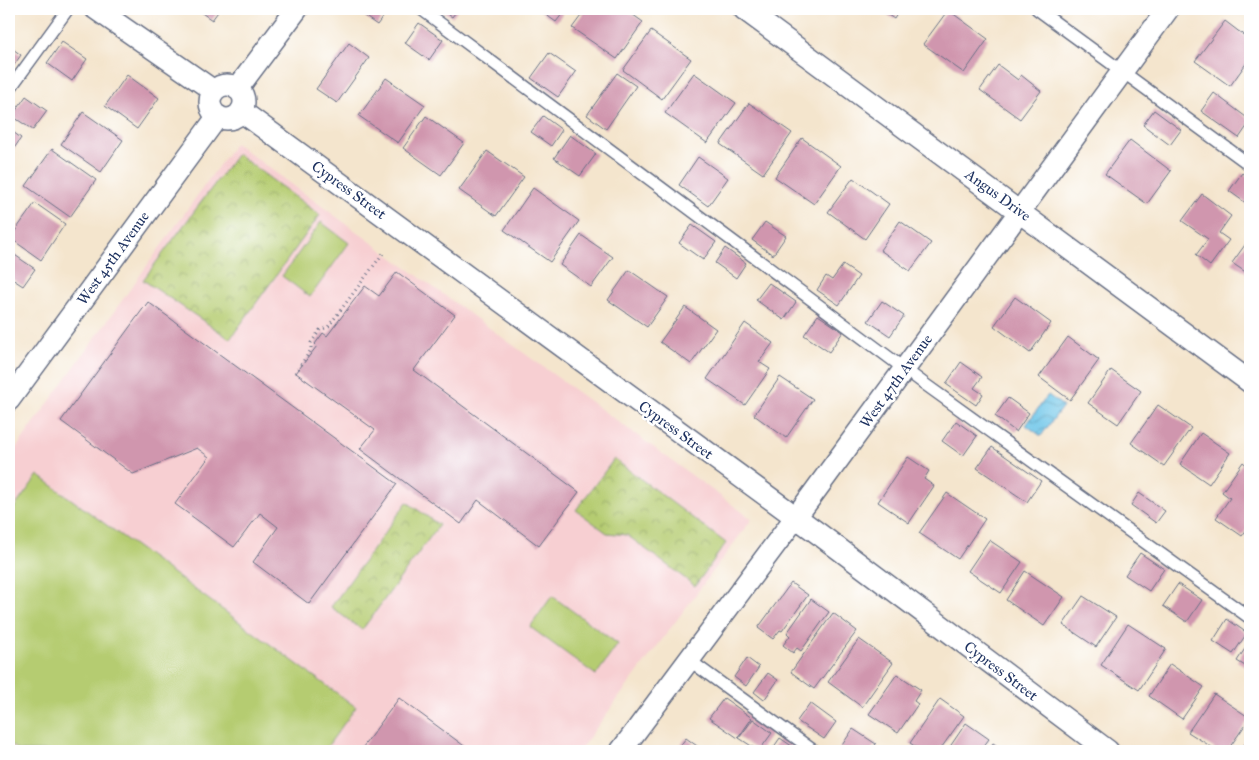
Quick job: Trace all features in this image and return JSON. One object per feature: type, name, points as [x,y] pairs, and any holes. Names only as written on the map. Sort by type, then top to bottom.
[{"type":"street","points":[[96,9],[214,91]]},
{"type":"street","points":[[237,89],[297,9]]},
{"type":"street","name":"Angus Drive","points":[[744,9],[1250,382]]},
{"type":"street","name":"West 47th Avenue","points":[[621,751],[796,518],[1168,9]]},
{"type":"street","points":[[228,85],[237,89],[244,102],[241,111],[233,117],[218,116],[210,102],[214,91],[228,85]]},
{"type":"street","name":"Cypress Street","points":[[241,111],[796,518],[1108,751]]},
{"type":"street","name":"West 45th Avenue","points":[[9,400],[218,116]]},
{"type":"lane","points":[[9,90],[68,9]]},
{"type":"lane","points":[[421,9],[905,369],[1250,618]]},
{"type":"lane","points":[[1037,9],[1250,165]]},
{"type":"lane","points":[[689,660],[814,751]]},
{"type":"path","points":[[295,373],[311,350],[311,343],[320,330],[328,328],[384,252]]},
{"type":"shaded area","points":[[235,143],[752,519],[579,751],[9,751],[9,458]]},
{"type":"green space","points":[[237,154],[320,215],[230,339],[143,280]]},
{"type":"green space","points":[[321,222],[349,243],[310,297],[282,276]]},
{"type":"green space","points":[[614,459],[726,543],[695,586],[627,535],[607,533],[576,510]]},
{"type":"green space","points":[[38,475],[356,707],[324,751],[19,751],[9,744],[9,515]]},
{"type":"green space","points":[[407,502],[439,525],[362,630],[331,607]]},
{"type":"green space","points":[[552,596],[618,644],[596,675],[530,627]]},
{"type":"water","points":[[1048,395],[1063,406],[1041,436],[1026,425]]},
{"type":"building","points":[[196,9],[220,9],[212,20]]},
{"type":"building","points":[[354,9],[389,9],[377,25]]},
{"type":"building","points":[[440,9],[458,9],[452,17]]},
{"type":"building","points":[[538,9],[566,9],[556,22]]},
{"type":"building","points":[[586,9],[625,9],[643,22],[617,59],[572,28]]},
{"type":"building","points":[[879,9],[900,9],[894,19]]},
{"type":"building","points":[[948,10],[988,39],[964,73],[923,44]]},
{"type":"building","points":[[1225,21],[1250,40],[1250,58],[1230,86],[1195,61]]},
{"type":"building","points":[[419,23],[443,40],[429,60],[405,43]]},
{"type":"building","points":[[651,31],[691,59],[662,99],[623,70]]},
{"type":"building","points":[[62,42],[87,59],[72,81],[47,63]]},
{"type":"building","points":[[349,43],[369,58],[337,103],[316,89]]},
{"type":"building","points":[[9,46],[21,55],[9,72]]},
{"type":"building","points":[[549,53],[576,72],[558,97],[531,78]]},
{"type":"building","points":[[998,65],[1018,80],[1021,75],[1041,91],[1020,119],[980,90]]},
{"type":"building","points":[[617,73],[636,86],[606,129],[587,115]]},
{"type":"building","points":[[694,73],[736,103],[707,143],[665,113]]},
{"type":"building","points":[[127,75],[159,98],[137,129],[105,106]]},
{"type":"building","points":[[386,78],[425,105],[398,143],[359,116]]},
{"type":"building","points":[[1214,93],[1250,120],[1239,138],[1201,111]]},
{"type":"building","points":[[26,96],[47,111],[33,130],[12,116]]},
{"type":"building","points":[[749,103],[792,133],[763,174],[720,144]]},
{"type":"building","points":[[1154,110],[1181,130],[1170,145],[1143,125]]},
{"type":"building","points":[[83,112],[123,140],[101,172],[61,144]]},
{"type":"building","points":[[426,116],[464,143],[441,175],[403,148]]},
{"type":"building","points":[[543,116],[562,130],[551,146],[531,132]]},
{"type":"building","points":[[9,129],[21,138],[9,156]]},
{"type":"building","points":[[570,135],[596,154],[580,176],[554,158]]},
{"type":"building","points":[[802,138],[841,166],[814,204],[775,177]]},
{"type":"building","points":[[1130,140],[1171,171],[1147,204],[1105,174]]},
{"type":"building","points":[[52,149],[96,180],[70,217],[26,186]]},
{"type":"building","points":[[487,151],[524,177],[496,216],[459,190]]},
{"type":"building","points":[[698,157],[728,178],[708,206],[679,185]]},
{"type":"building","points":[[1242,173],[1250,179],[1250,206],[1229,191]]},
{"type":"building","points":[[853,178],[889,204],[865,239],[828,212]]},
{"type":"building","points":[[533,188],[579,221],[550,262],[504,230]]},
{"type":"building","points":[[1202,194],[1231,216],[1219,233],[1229,240],[1210,266],[1196,255],[1208,239],[1182,221]]},
{"type":"building","points":[[35,203],[65,224],[41,260],[10,238]]},
{"type":"building","points":[[900,221],[931,243],[910,271],[880,250]]},
{"type":"building","points":[[765,222],[786,236],[773,255],[752,240]]},
{"type":"building","points":[[692,225],[716,242],[703,260],[679,243]]},
{"type":"building","points":[[581,235],[613,257],[591,287],[560,265]]},
{"type":"building","points":[[1250,238],[1250,275],[1232,263]]},
{"type":"building","points":[[725,248],[746,263],[736,278],[715,263]]},
{"type":"building","points":[[9,251],[35,269],[23,286],[9,277]]},
{"type":"building","points":[[843,265],[859,276],[839,305],[817,290],[826,276],[832,280]]},
{"type":"building","points":[[629,270],[668,297],[647,327],[608,300]]},
{"type":"building","points":[[397,272],[455,315],[414,370],[579,492],[539,546],[478,500],[461,524],[360,449],[375,430],[296,373],[317,346],[315,344],[323,333],[327,336],[365,286],[379,296]]},
{"type":"building","points":[[769,283],[796,302],[784,320],[756,300]]},
{"type":"building","points":[[1015,297],[1051,323],[1030,353],[994,326]]},
{"type":"building","points":[[882,301],[904,316],[890,336],[868,321]]},
{"type":"building","points":[[148,302],[397,484],[309,604],[253,562],[278,527],[260,513],[234,547],[175,504],[209,457],[197,448],[133,474],[61,421]]},
{"type":"building","points":[[685,307],[716,329],[691,364],[660,342]]},
{"type":"building","points":[[818,315],[843,332],[829,352],[804,335]]},
{"type":"building","points":[[745,323],[773,343],[759,362],[770,369],[745,405],[707,379]]},
{"type":"building","points":[[1068,337],[1099,360],[1070,400],[1039,377]]},
{"type":"building","points":[[961,362],[982,377],[974,388],[983,394],[976,405],[946,384]]},
{"type":"building","points":[[1111,370],[1141,391],[1118,424],[1088,403]]},
{"type":"building","points":[[780,377],[813,399],[786,438],[754,415]]},
{"type":"building","points":[[1008,398],[1029,413],[1016,432],[995,416]]},
{"type":"building","points":[[1158,405],[1191,428],[1164,466],[1131,443]]},
{"type":"building","points":[[956,421],[977,436],[963,456],[942,441]]},
{"type":"building","points":[[1201,433],[1230,453],[1209,484],[1180,464]]},
{"type":"building","points":[[992,447],[1041,481],[1027,502],[977,468]]},
{"type":"building","points":[[908,457],[929,471],[924,479],[934,486],[909,523],[878,502]]},
{"type":"building","points":[[1243,462],[1250,468],[1250,525],[1242,536],[1216,518],[1230,498],[1222,492]]},
{"type":"building","points":[[947,493],[985,519],[958,559],[919,533]]},
{"type":"building","points":[[1139,493],[1165,511],[1156,523],[1131,505]]},
{"type":"building","points":[[989,540],[1022,562],[1001,593],[968,571]]},
{"type":"building","points":[[1140,553],[1164,569],[1149,591],[1125,575]]},
{"type":"building","points":[[1025,571],[1064,597],[1044,626],[1006,600]]},
{"type":"building","points":[[791,583],[808,595],[782,631],[780,630],[773,639],[758,628]]},
{"type":"building","points":[[1178,584],[1202,600],[1187,622],[1163,606]]},
{"type":"building","points":[[1083,596],[1116,617],[1096,647],[1063,625]]},
{"type":"building","points":[[811,599],[829,612],[801,651],[797,648],[793,653],[783,645],[790,636],[787,633]]},
{"type":"building","points":[[833,613],[857,631],[814,689],[791,672]]},
{"type":"building","points":[[1227,619],[1247,633],[1233,654],[1213,641]]},
{"type":"building","points":[[1128,624],[1166,649],[1139,690],[1101,665]]},
{"type":"building","points":[[859,639],[893,663],[862,707],[828,682]]},
{"type":"building","points":[[1250,641],[1250,669],[1237,661]]},
{"type":"building","points":[[747,658],[759,667],[746,686],[734,677]]},
{"type":"building","points":[[1170,664],[1204,687],[1182,719],[1149,696]]},
{"type":"building","points":[[768,673],[778,680],[764,700],[754,692]]},
{"type":"building","points":[[897,674],[921,690],[914,701],[918,704],[898,733],[869,714]]},
{"type":"building","points":[[1214,694],[1250,718],[1227,751],[1218,751],[1188,732]]},
{"type":"building","points":[[399,698],[467,748],[464,751],[360,751]]},
{"type":"building","points":[[724,698],[752,718],[738,738],[709,718]]},
{"type":"building","points":[[940,699],[964,716],[939,751],[922,751],[910,743]]},
{"type":"building","points":[[810,703],[836,722],[824,739],[797,721]]},
{"type":"building","points":[[753,719],[772,733],[759,751],[739,738]]},
{"type":"building","points":[[966,723],[989,739],[980,751],[947,751]]},
{"type":"building","points":[[853,729],[876,744],[871,751],[838,751]]},
{"type":"building","points":[[686,738],[704,751],[676,751]]},
{"type":"building","points":[[780,738],[799,751],[771,751]]},
{"type":"building","points":[[993,743],[1005,751],[987,751]]}]
